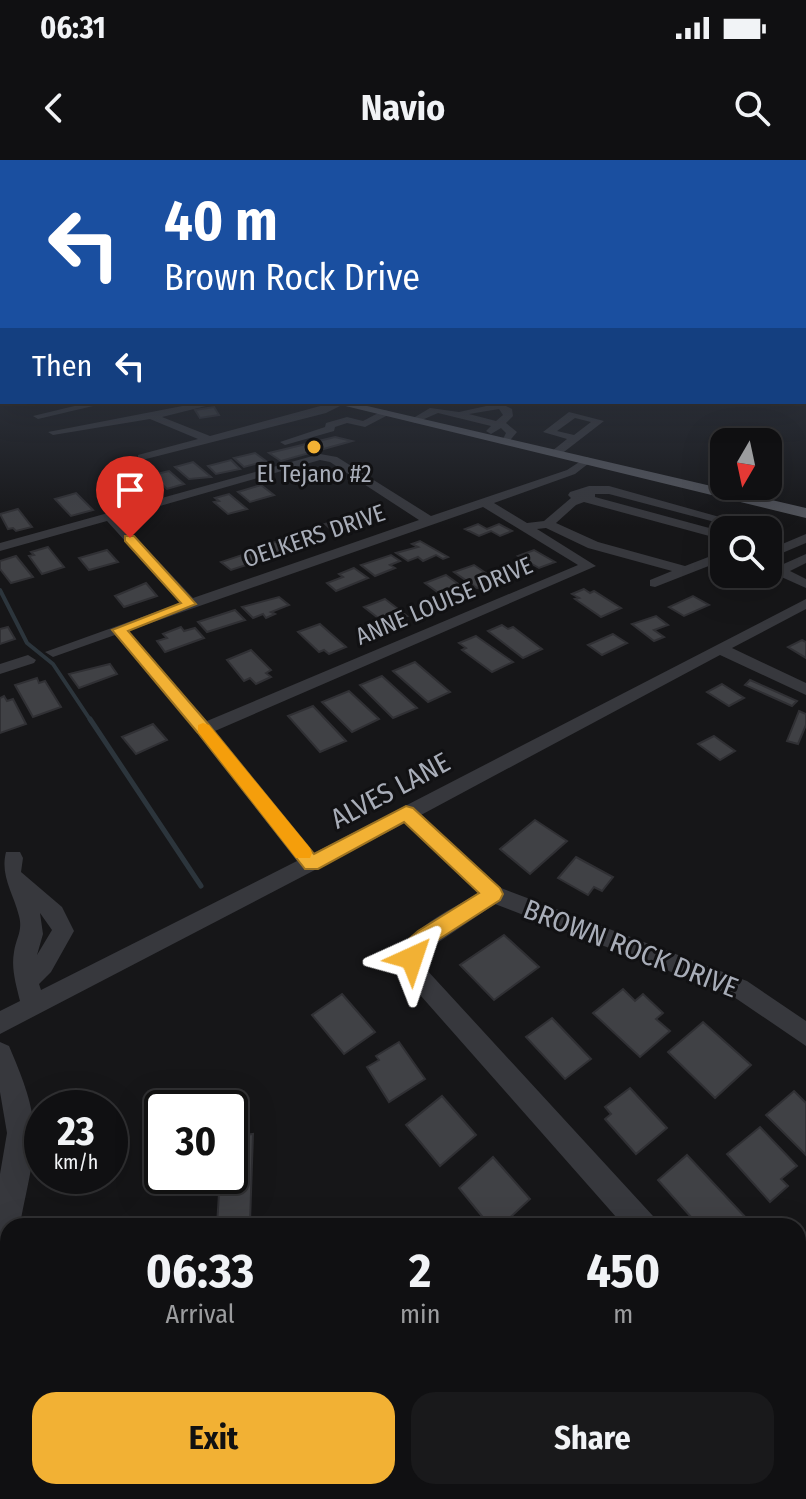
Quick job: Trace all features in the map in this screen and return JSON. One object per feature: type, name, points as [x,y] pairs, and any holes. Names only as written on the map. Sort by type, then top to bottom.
[{"type":"main road","points":[[341,404],[388,419],[415,420],[710,489]]},
{"type":"main road","points":[[753,500],[806,513]]},
{"type":"street","points":[[38,416],[95,404]]},
{"type":"street","points":[[53,432],[208,404]]},
{"type":"street","points":[[142,457],[309,414],[335,404]]},
{"type":"street","points":[[330,429],[330,425],[347,420],[365,424],[388,419],[420,404]]},
{"type":"street","points":[[415,420],[436,406],[452,414],[510,429],[512,432],[507,441]]},
{"type":"street","points":[[452,414],[500,406],[510,412],[485,436]]},
{"type":"street","points":[[556,453],[599,421],[573,414],[548,432],[575,438]]},
{"type":"street","points":[[151,416],[209,439]]},
{"type":"street","points":[[285,442],[330,429],[366,437]]},
{"type":"street","points":[[0,547],[320,457],[333,459],[429,521]]},
{"type":"street","name":"OELKERS DRIVE","points":[[53,652],[546,481],[576,470],[587,460]]},
{"type":"street","points":[[546,481],[578,496],[710,532]]},
{"type":"street","points":[[548,524],[578,496],[589,490],[609,490],[713,516],[725,500]]},
{"type":"street","name":"ANNE LOUISE DRIVE","points":[[204,729],[589,566],[484,502]]},
{"type":"street","points":[[109,516],[190,604]]},
{"type":"street","points":[[526,527],[539,522],[548,524],[582,540],[688,571]]},
{"type":"street","points":[[782,549],[806,538]]},
{"type":"street","points":[[782,566],[806,558]]},
{"type":"street","points":[[655,583],[710,561]]},
{"type":"street","points":[[782,572],[806,584]]},
{"type":"street","name":"ALVES LANE","points":[[0,1023],[311,864],[806,603]]},
{"type":"street","points":[[119,630],[204,729],[311,864]]},
{"type":"street","points":[[719,648],[806,690]]},
{"type":"street","points":[[0,669],[28,660]]},
{"type":"street","name":"BROWN ROCK DRIVE","points":[[406,813],[493,894],[739,988],[806,1035]]},
{"type":"street","points":[[13,858],[10,874],[30,916],[32,934],[25,951],[26,981],[34,1006]]},
{"type":"street","points":[[17,884],[49,906],[60,919],[63,931],[43,965],[26,981]]},
{"type":"street","name":"BROWN ROCK DRIVE","points":[[493,894],[418,944],[412,958],[414,972],[636,1218]]},
{"type":"street","points":[[0,1054],[15,1098],[21,1133],[6,1218]]},
{"type":"building","points":[[214,407],[219,415],[200,418],[195,410]]},
{"type":"building","points":[[335,437],[352,441],[281,461],[269,453]]},
{"type":"building","points":[[255,453],[266,461],[244,467],[234,458]]},
{"type":"building","points":[[231,460],[240,469],[216,474],[208,466]]},
{"type":"building","points":[[193,462],[211,477],[189,479],[175,467]]},
{"type":"building","points":[[169,471],[184,484],[167,489],[152,475]]},
{"type":"building","points":[[130,479],[148,494],[128,500],[110,484]]},
{"type":"building","points":[[261,485],[274,495],[250,502],[238,492]]},
{"type":"building","points":[[76,493],[93,510],[71,516],[55,499]]},
{"type":"building","points":[[229,494],[247,509],[228,514],[214,502],[219,501],[215,498]]},
{"type":"building","points":[[18,509],[32,527],[16,531],[8,529],[0,514]]},
{"type":"building","points":[[351,516],[363,526],[336,534],[325,524]]},
{"type":"building","points":[[478,524],[487,529],[499,524],[512,531],[500,536],[491,531],[479,536],[465,529]]},
{"type":"building","points":[[286,540],[293,546],[284,549],[288,552],[273,557],[260,545]]},
{"type":"building","points":[[420,541],[448,557],[443,559],[436,555],[423,561],[418,557],[408,561],[396,553],[418,547],[412,544]]},
{"type":"building","points":[[48,547],[64,567],[42,574],[29,556],[34,555],[31,552]]},
{"type":"building","points":[[107,550],[118,562],[89,570],[79,558]]},
{"type":"building","points":[[534,550],[555,562],[539,568],[518,556]]},
{"type":"building","points":[[254,551],[265,559],[231,570],[221,562]]},
{"type":"building","points":[[391,555],[400,561],[390,565],[395,568],[375,576],[361,565]]},
{"type":"building","points":[[16,556],[33,577],[11,583],[0,569],[0,561]]},
{"type":"building","points":[[474,565],[496,580],[492,581],[499,586],[487,590],[482,586],[477,588],[454,572]]},
{"type":"building","points":[[354,568],[368,578],[336,591],[327,583],[343,577],[339,574]]},
{"type":"building","points":[[446,575],[468,591],[464,593],[470,597],[458,602],[452,597],[447,599],[425,583]]},
{"type":"building","points":[[146,583],[157,596],[124,607],[115,596]]},
{"type":"building","points":[[584,589],[590,593],[594,591],[621,608],[601,617],[572,594]]},
{"type":"building","points":[[693,596],[709,605],[684,616],[669,607]]},
{"type":"building","points":[[279,597],[289,605],[271,612],[275,614],[266,618],[263,614],[253,618],[242,607]]},
{"type":"building","points":[[385,599],[407,616],[403,617],[408,622],[396,627],[391,622],[386,624],[364,607]]},
{"type":"building","points":[[235,610],[245,620],[207,632],[198,622]]},
{"type":"building","points":[[656,616],[668,625],[654,630],[664,637],[654,641],[632,624]]},
{"type":"building","points":[[320,624],[346,647],[329,654],[324,650],[319,652],[298,632]]},
{"type":"building","points":[[502,625],[508,629],[513,627],[542,649],[523,658],[488,631]]},
{"type":"building","points":[[8,627],[15,639],[0,644],[0,629]]},
{"type":"building","points":[[181,627],[184,631],[195,628],[204,638],[165,652],[157,641],[167,638],[163,634]]},
{"type":"building","points":[[613,634],[627,643],[602,655],[588,645]]},
{"type":"building","points":[[476,636],[513,662],[492,672],[462,650],[466,648],[459,643]]},
{"type":"building","points":[[802,640],[806,642],[806,658],[788,647]]},
{"type":"building","points":[[251,650],[271,670],[266,673],[271,677],[256,684],[250,678],[244,681],[227,660]]},
{"type":"building","points":[[415,662],[450,692],[428,702],[393,671]]},
{"type":"building","points":[[110,664],[117,674],[79,688],[69,674]]},
{"type":"building","points":[[382,676],[417,708],[393,718],[360,685]]},
{"type":"building","points":[[37,678],[39,683],[45,681],[61,707],[33,717],[15,685]]},
{"type":"building","points":[[750,680],[797,701],[792,706],[745,685]]},
{"type":"building","points":[[722,684],[744,698],[729,706],[707,692]]},
{"type":"building","points":[[349,691],[379,719],[352,732],[322,702]]},
{"type":"building","points":[[4,696],[7,701],[13,699],[26,724],[0,733],[0,698]]},
{"type":"building","points":[[313,706],[346,741],[320,752],[288,716]]},
{"type":"building","points":[[799,711],[806,714],[806,725],[798,744],[787,741]]},
{"type":"building","points":[[153,724],[167,740],[136,754],[122,737]]},
{"type":"building","points":[[714,736],[735,751],[720,760],[698,744]]},
{"type":"building","points":[[535,820],[567,841],[530,874],[500,849]]},
{"type":"building","points":[[576,857],[613,877],[602,891],[594,887],[588,895],[558,878]]},
{"type":"building","points":[[504,935],[539,967],[494,1000],[460,965]]},
{"type":"building","points":[[623,989],[635,1001],[643,994],[663,1013],[656,1019],[670,1031],[640,1057],[593,1013]]},
{"type":"building","points":[[342,994],[375,1032],[344,1054],[312,1015]]},
{"type":"building","points":[[552,1018],[591,1059],[565,1079],[526,1037]]},
{"type":"building","points":[[703,1022],[751,1065],[715,1098],[668,1052]]},
{"type":"building","points":[[399,1042],[425,1079],[389,1102],[367,1067],[379,1060],[376,1056]]},
{"type":"building","points":[[630,1088],[667,1128],[636,1154],[605,1119],[611,1114],[605,1107]]},
{"type":"building","points":[[794,1091],[806,1103],[806,1155],[766,1115]]},
{"type":"building","points":[[442,1096],[476,1135],[440,1166],[406,1125]]},
{"type":"building","points":[[760,1127],[797,1166],[781,1179],[788,1186],[770,1202],[727,1154]]},
{"type":"building","points":[[253,1134],[250,1218],[217,1218],[219,1194],[248,1194],[248,1135]]},
{"type":"building","points":[[687,1155],[746,1218],[692,1218],[658,1180]]},
{"type":"building","points":[[493,1157],[530,1199],[510,1218],[483,1218],[459,1188]]},
{"type":"waterway","points":[[0,590],[27,643],[53,664],[91,721]]},
{"type":"waterway","points":[[90,719],[201,886]]},
{"type":"slow traffic","points":[[203,728],[303,853]]},
{"type":"place","name":"El Tejano #2","points":[[314,447]]},
{"type":"route","points":[[130,538],[190,604],[119,630],[204,729],[311,864],[406,813],[493,894],[425,937],[412,958]]}]
